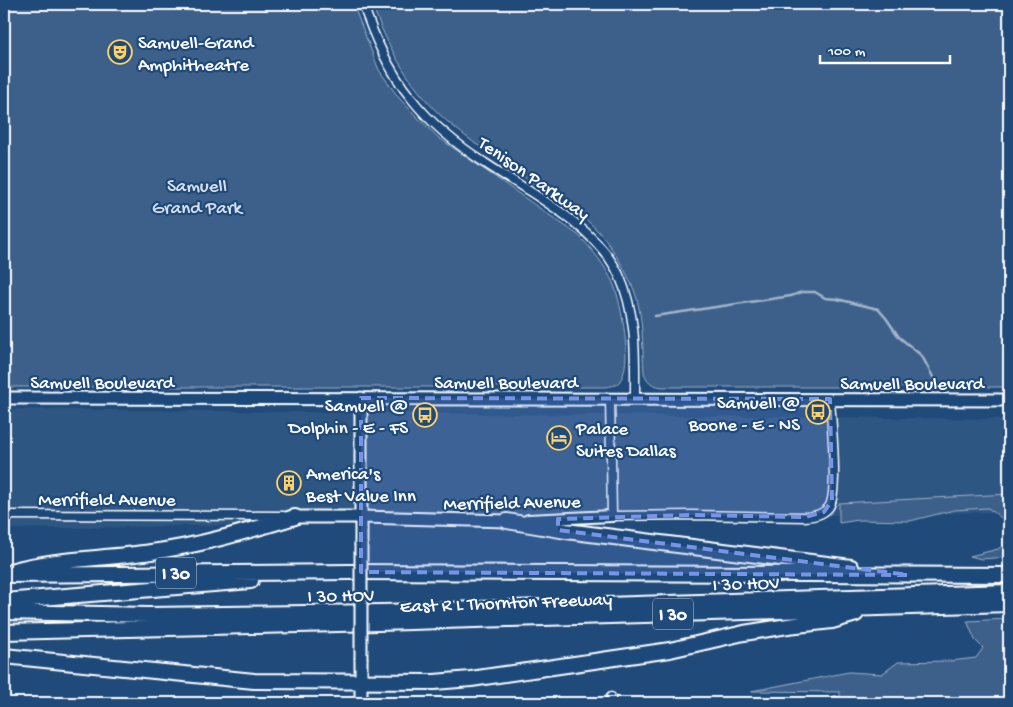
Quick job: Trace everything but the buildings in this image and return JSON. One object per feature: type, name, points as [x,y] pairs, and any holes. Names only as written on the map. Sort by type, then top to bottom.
[{"type":"highway","points":[[4,574],[40,563],[153,552],[255,529],[295,517]]},
{"type":"highway","points":[[507,521],[566,531],[759,554],[908,575]]},
{"type":"highway","points":[[4,601],[349,572]]},
{"type":"highway","name":"East R L Thornton Freeway","points":[[4,574],[349,572],[1009,575]]},
{"type":"highway","name":"I 30 HOV","points":[[4,613],[148,615],[383,612],[694,603],[967,599],[1009,592]]},
{"type":"highway","name":"East R L Thornton Freeway","points":[[4,632],[872,609],[967,599],[1009,604]]},
{"type":"highway","points":[[4,656],[254,681],[434,682],[521,672],[670,650],[744,633],[832,621],[872,609]]},
{"type":"highway","points":[[4,613],[224,627]]},
{"type":"main road","name":"Samuell Boulevard","points":[[4,398],[1009,400]]},
{"type":"main road","points":[[361,398],[361,703]]},
{"type":"main road","name":"Merrifield Avenue","points":[[295,517],[507,521]]},
{"type":"street","name":"Tenison Parkway","points":[[363,4],[396,76],[410,98],[433,122],[486,164],[577,224],[595,239],[609,258],[626,292],[631,315],[635,337],[635,398]]},
{"type":"street","points":[[610,398],[612,516]]},
{"type":"street","name":"Merrifield Avenue","points":[[507,521],[612,516],[816,516],[824,512],[832,500],[833,464],[830,399]]},
{"type":"street","name":"Merrifield Avenue","points":[[4,515],[295,517]]},
{"type":"highlighted area","points":[[361,398],[830,399],[832,500],[824,512],[805,517],[692,515],[558,519],[558,530],[908,575],[361,572]]},
{"type":"shaded area","points":[[4,409],[1009,419],[1009,512],[4,529]]},
{"type":"green space","name":"Samuell Grand Park","points":[[4,4],[353,4],[379,70],[399,98],[418,118],[439,138],[578,235],[598,258],[614,285],[623,319],[626,363],[619,382],[606,387],[4,387]]},
{"type":"green space","points":[[372,4],[1009,4],[1009,387],[666,387],[652,384],[644,373],[640,310],[634,290],[613,250],[585,219],[473,142],[436,111],[413,83],[394,53]]},
{"type":"green space","points":[[1009,494],[1009,532],[1007,522],[988,508],[954,510],[910,521],[859,520],[839,523],[839,503]]},
{"type":"green space","points":[[1009,541],[1009,557],[981,559],[970,556],[998,549]]},
{"type":"green space","points":[[1009,619],[1009,703],[840,703],[840,692],[751,691],[849,672],[882,674],[898,662],[950,661],[976,658],[983,648],[975,640],[967,621]]},
{"type":"waterway","points":[[655,316],[791,296],[802,292],[815,292],[825,298],[878,309],[899,337],[922,356],[935,381]]},
{"type":"place","name":"Samuell-Grand Amphitheatre","points":[[120,52]]},
{"type":"place","name":"Samuell @ Boone - E - NS","points":[[818,412]]},
{"type":"place","name":"Samuell @ Dolphin - E - FS","points":[[425,415]]},
{"type":"place","name":"Palace Suites Dallas","points":[[559,438]]},
{"type":"place","name":"America's Best Value Inn","points":[[289,483]]}]
